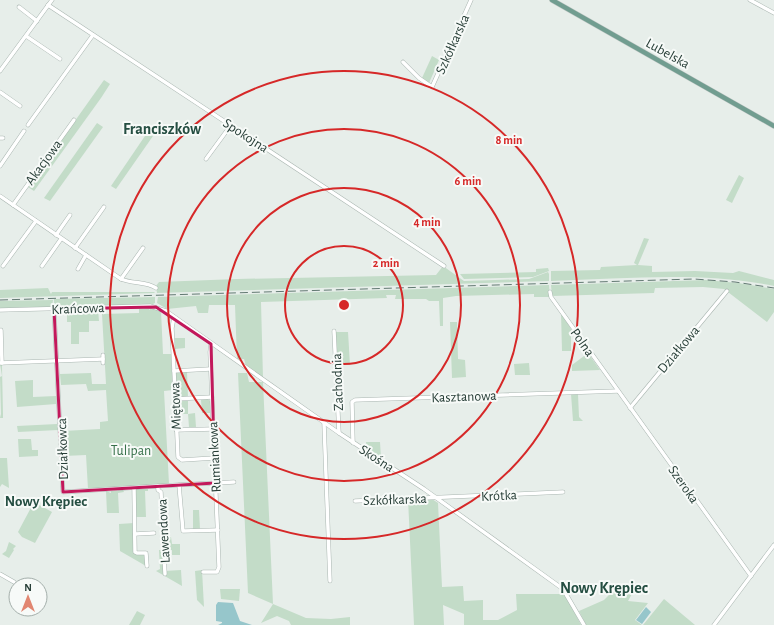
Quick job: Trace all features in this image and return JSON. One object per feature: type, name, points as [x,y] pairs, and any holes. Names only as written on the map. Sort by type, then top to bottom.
[{"type":"main road","name":"Lubelska","points":[[552,0],[774,126]]},
{"type":"street","points":[[0,72],[52,0]]},
{"type":"street","name":"Szkółkarska","points":[[403,62],[432,87],[471,0]]},
{"type":"street","points":[[750,0],[774,13]]},
{"type":"street","name":"Spokojna","points":[[48,5],[444,266]]},
{"type":"street","points":[[19,7],[37,21]]},
{"type":"street","points":[[28,125],[93,35]]},
{"type":"street","points":[[26,36],[60,59]]},
{"type":"street","points":[[0,92],[20,106]]},
{"type":"street","name":"Akacjowa","points":[[13,205],[74,120]]},
{"type":"street","points":[[206,159],[231,125]]},
{"type":"street","points":[[0,166],[24,131]]},
{"type":"street","points":[[0,196],[120,279],[131,283],[149,285],[156,288]]},
{"type":"street","points":[[75,248],[104,207]]},
{"type":"street","points":[[56,235],[70,215]]},
{"type":"street","points":[[3,266],[36,221]]},
{"type":"street","points":[[42,266],[62,239]]},
{"type":"street","points":[[120,279],[143,248]]},
{"type":"street","points":[[78,269],[86,255]]},
{"type":"street","name":"Działkowa","points":[[630,408],[727,291]]},
{"type":"street","name":"Polna","points":[[550,292],[551,297],[618,391]]},
{"type":"street","name":"Krańcowa","points":[[0,310],[156,307]]},
{"type":"street","name":"Skośna","points":[[156,307],[166,311],[339,433],[435,497],[563,589],[584,625]]},
{"type":"street","name":"Działkowca","points":[[54,309],[64,492],[158,488],[179,485]]},
{"type":"street","name":"Miętowa","points":[[174,317],[172,328],[176,430],[179,459],[214,458]]},
{"type":"street","points":[[1,330],[1,363],[103,359]]},
{"type":"street","name":"Zachodnia","points":[[334,331],[339,433]]},
{"type":"street","name":"Rumiankowa","points":[[203,572],[219,570],[210,369],[211,344]]},
{"type":"street","points":[[174,371],[210,369]]},
{"type":"street","name":"Szeroka","points":[[618,391],[751,576]]},
{"type":"street","name":"Kasztanowa","points":[[353,442],[352,402],[355,400],[618,391]]},
{"type":"street","points":[[175,399],[212,397]]},
{"type":"street","points":[[324,422],[330,581]]},
{"type":"street","points":[[176,430],[213,429]]},
{"type":"street","points":[[218,530],[182,531],[179,485],[234,482]]},
{"type":"street","points":[[134,488],[136,552],[146,553],[147,566]]},
{"type":"street","name":"Lawendowa","points":[[158,488],[161,492],[165,574]]},
{"type":"street","name":"Krótka","points":[[435,497],[563,492]]},
{"type":"street","name":"Szkółkarska","points":[[355,501],[435,497]]},
{"type":"street","points":[[135,534],[154,533]]},
{"type":"street","points":[[714,625],[774,545]]},
{"type":"highlighted area","points":[[156,307],[211,344],[215,483],[63,492],[54,309]]},
{"type":"green space","points":[[432,56],[439,60],[429,83],[422,78]]},
{"type":"green space","points":[[104,80],[110,84],[101,98],[34,191],[28,187]]},
{"type":"green space","points":[[97,123],[103,127],[50,201],[44,198]]},
{"type":"green space","points":[[147,133],[153,136],[116,189],[111,186]]},
{"type":"green space","points":[[739,175],[744,178],[732,203],[726,200]]},
{"type":"green space","points":[[644,238],[649,239],[638,265],[652,266],[652,272],[695,271],[733,273],[739,271],[774,280],[774,286],[746,281],[691,277],[551,281],[551,271],[600,270],[601,267],[637,265],[634,263]]},
{"type":"green space","points":[[443,266],[464,281],[529,279],[548,272],[549,281],[157,293],[156,286],[159,282],[436,275]]},
{"type":"green space","points":[[548,268],[549,271],[533,277],[464,279],[460,274],[536,272],[536,269]]},
{"type":"green space","points":[[706,280],[738,283],[774,289],[774,312],[767,322],[724,289],[703,287],[655,288],[654,293],[552,296],[551,285]]},
{"type":"green space","points":[[549,285],[550,297],[534,297],[534,294],[456,296],[443,298],[443,326],[440,326],[439,301],[429,301],[426,299],[395,299],[396,295],[386,295],[387,298],[261,302],[263,378],[246,366],[244,359],[237,359],[235,305],[209,305],[208,313],[198,313],[196,306],[167,309],[157,303],[158,297]]},
{"type":"green space","points":[[48,288],[51,294],[52,292],[155,292],[0,298],[0,290]]},
{"type":"green space","points":[[155,297],[155,303],[153,304],[54,307],[54,299]]},
{"type":"green space","points":[[53,300],[52,307],[0,309],[0,301]]},
{"type":"green space","name":"Tulipan","points":[[151,308],[161,311],[163,354],[171,354],[173,390],[164,391],[169,484],[88,489],[86,455],[64,456],[63,431],[100,429],[100,422],[108,421],[106,390],[88,391],[86,384],[61,385],[60,374],[91,373],[92,384],[106,384],[102,314],[139,313],[139,309],[149,310]]},
{"type":"green space","points":[[98,310],[99,321],[89,321],[89,332],[79,332],[79,344],[71,344],[71,322],[67,322],[67,311]]},
{"type":"green space","points":[[561,312],[571,329],[571,351],[562,351]]},
{"type":"green space","points":[[450,322],[457,322],[458,359],[465,360],[466,377],[452,378]]},
{"type":"green space","points":[[335,332],[348,332],[350,365],[337,365]]},
{"type":"green space","points":[[174,338],[185,338],[185,348],[175,349]]},
{"type":"green space","points":[[588,353],[600,370],[572,371],[572,365]]},
{"type":"green space","points":[[529,363],[530,375],[515,375],[514,364]]},
{"type":"green space","points":[[0,364],[2,364],[3,418],[0,418],[0,377],[2,376]]},
{"type":"green space","points":[[187,372],[188,397],[176,397],[175,373]]},
{"type":"green space","points":[[238,373],[247,373],[249,382],[263,382],[273,604],[248,593]]},
{"type":"green space","points":[[33,380],[33,397],[56,396],[56,404],[17,407],[15,381]]},
{"type":"green space","points":[[571,394],[578,394],[579,417],[583,421],[573,421]]},
{"type":"green space","points":[[208,399],[210,401],[210,413],[202,413],[201,400]]},
{"type":"green space","points":[[177,401],[188,401],[188,414],[178,414]]},
{"type":"green space","points":[[195,413],[196,427],[189,427],[188,414]]},
{"type":"green space","points":[[57,424],[58,430],[18,432],[17,426]]},
{"type":"green space","points":[[18,439],[31,439],[32,450],[38,450],[38,456],[19,457]]},
{"type":"green space","points":[[366,442],[380,442],[381,458],[367,449]]},
{"type":"green space","points":[[0,458],[7,458],[9,488],[2,484],[0,487]]},
{"type":"green space","points":[[135,489],[148,489],[148,491],[145,491],[146,517],[136,517]]},
{"type":"green space","points":[[123,490],[124,492],[118,493],[119,513],[107,513],[106,491],[111,493],[111,491]]},
{"type":"green space","points":[[408,499],[432,499],[438,503],[442,587],[463,586],[464,601],[483,600],[483,620],[498,620],[517,610],[516,594],[565,594],[581,625],[464,625],[464,614],[443,605],[444,625],[414,625]]},
{"type":"green space","points":[[34,502],[52,512],[35,543],[22,537],[18,532]]},
{"type":"green space","points":[[193,510],[199,510],[200,529],[193,530]]},
{"type":"green space","points":[[134,523],[135,553],[145,555],[146,566],[120,551],[119,524]]},
{"type":"green space","points":[[164,537],[171,537],[172,544],[180,544],[180,555],[172,555],[172,550],[165,550]]},
{"type":"green space","points":[[9,542],[16,546],[9,558],[2,554],[6,551]]},
{"type":"green space","points":[[159,550],[163,550],[164,571],[181,570],[182,586],[156,571],[160,569]]},
{"type":"green space","points":[[202,570],[204,607],[197,600],[195,571]]},
{"type":"green space","points":[[220,589],[240,589],[239,601],[221,599]]},
{"type":"green space","points":[[612,592],[633,592],[628,601],[648,603],[635,620],[642,625],[586,625],[579,611],[604,600]]},
{"type":"green space","points":[[664,599],[695,625],[643,625]]},
{"type":"green space","points":[[273,604],[306,618],[331,619],[350,617],[350,625],[291,625],[289,621],[277,616],[261,623]]},
{"type":"green space","points":[[137,611],[145,615],[140,625],[129,625]]},
{"type":"water","points":[[218,602],[233,603],[240,621],[252,625],[218,625],[222,622],[216,621],[216,605]]},
{"type":"water","points":[[646,607],[651,612],[642,624],[636,620]]},
{"type":"railway","points":[[0,300],[694,279],[735,282],[774,288]]},
{"type":"district","name":"Franciszków","points":[[162,128]]},
{"type":"district","name":"Nowy Krępiec","points":[[46,501]]},
{"type":"district","name":"Nowy Krępiec","points":[[604,587]]}]
